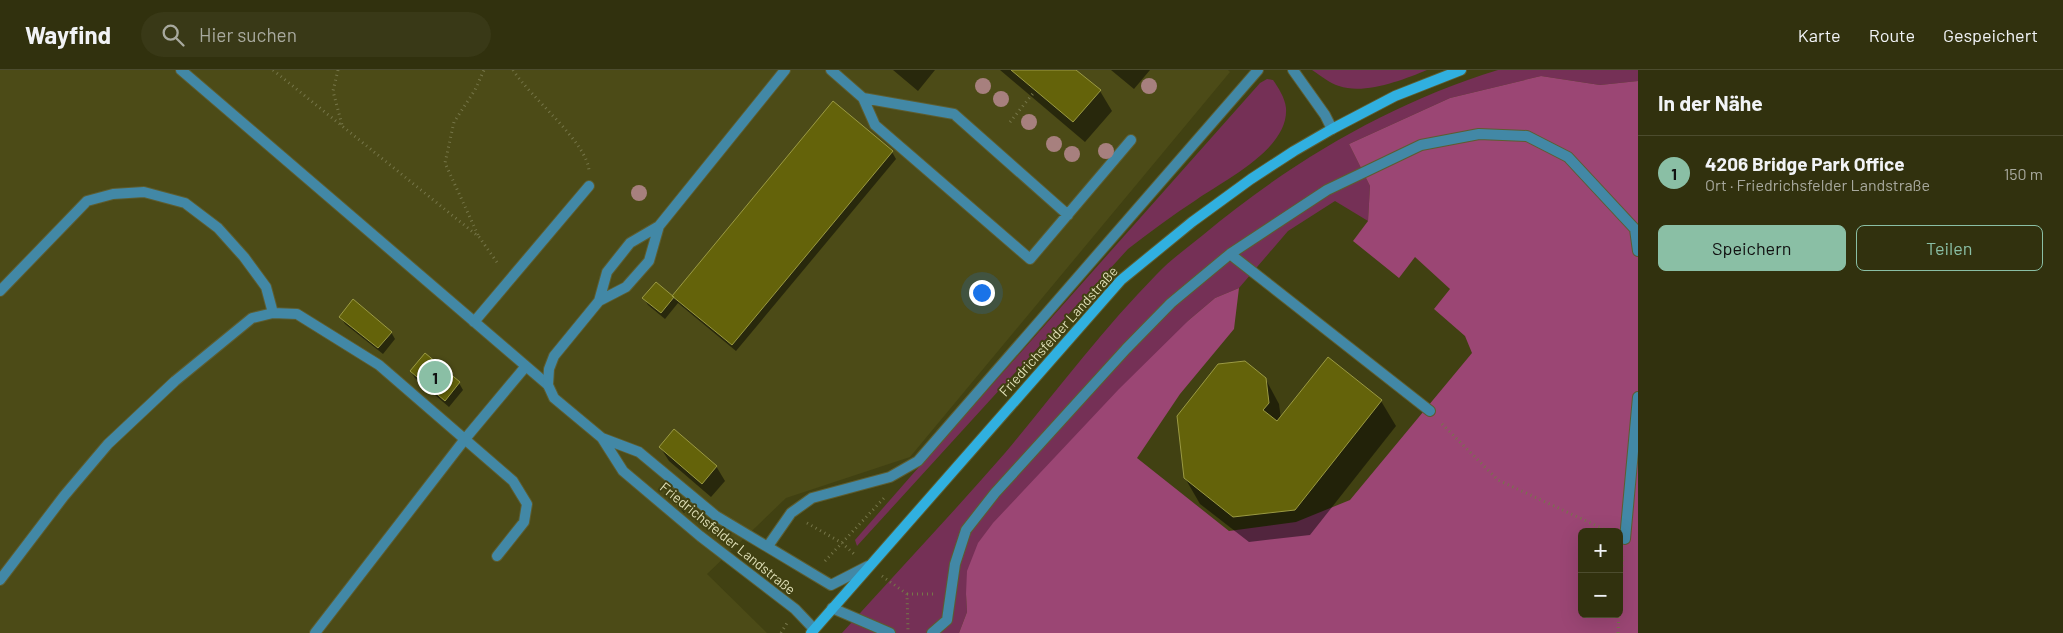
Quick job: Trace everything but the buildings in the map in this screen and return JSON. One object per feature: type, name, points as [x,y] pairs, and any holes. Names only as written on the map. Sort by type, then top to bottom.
[{"type":"main road","name":"Friedrichsfelder Landstraße","points":[[812,631],[1121,280],[1192,222],[1251,179],[1332,129],[1395,96],[1461,70]]},
{"type":"street","points":[[181,70],[548,385],[554,398],[602,438]]},
{"type":"street","points":[[600,300],[607,272],[613,264],[630,243],[659,226],[785,70]]},
{"type":"street","points":[[831,70],[863,98],[875,125],[1030,259],[1131,140]]},
{"type":"street","points":[[768,546],[791,513],[812,498],[890,477],[918,461],[1258,70]]},
{"type":"street","points":[[1294,70],[1325,115],[1332,129]]},
{"type":"street","points":[[863,98],[954,114],[1068,215]]},
{"type":"street","points":[[932,633],[947,620],[955,564],[966,530],[995,493],[1132,342],[1171,304],[1230,254],[1327,190],[1421,145],[1479,134],[1527,136],[1568,156],[1635,229],[1638,251]]},
{"type":"street","points":[[474,322],[589,186]]},
{"type":"street","points":[[0,292],[88,201],[113,194],[144,192],[185,202],[218,228],[244,257],[266,287],[273,313]]},
{"type":"street","points":[[548,385],[548,369],[554,356],[600,300],[626,287],[649,261],[659,226]]},
{"type":"street","points":[[1230,254],[1430,411]]},
{"type":"street","points":[[0,580],[64,496],[108,444],[175,381],[252,318],[273,313],[297,314],[379,365],[513,481],[527,504],[524,522],[497,556]]},
{"type":"street","points":[[315,633],[465,439],[526,366]]},
{"type":"street","points":[[1625,539],[1638,397]]},
{"type":"street","name":"Friedrichsfelder Landstraße","points":[[602,438],[639,452],[716,516],[830,585],[868,566]]},
{"type":"street","name":"Friedrichsfelder Landstraße","points":[[602,438],[623,471],[700,536],[795,609],[812,631]]},
{"type":"street","points":[[832,608],[890,633]]},
{"type":"path","points":[[274,70],[479,237],[494,256],[509,282]]},
{"type":"path","points":[[338,70],[333,91],[342,126]]},
{"type":"path","points":[[479,237],[445,164],[454,122],[475,90],[484,70]]},
{"type":"path","points":[[513,70],[569,134],[589,162],[589,186]]},
{"type":"path","points":[[1010,122],[1035,91]]},
{"type":"path","points":[[1430,411],[1498,480],[1600,528]]},
{"type":"path","points":[[842,543],[887,495]]},
{"type":"path","points":[[1622,573],[1625,539]]},
{"type":"path","points":[[907,594],[952,595]]},
{"type":"path","points":[[1618,633],[1619,618]]},
{"type":"shaded area","points":[[0,70],[1228,70],[1230,72],[910,457],[786,498],[707,574],[767,633],[0,633]]},
{"type":"shaded area","points":[[1312,70],[1427,70],[1395,82],[1360,89],[1335,85]]},
{"type":"shaded area","points":[[1498,70],[1638,70],[1638,81],[1600,85],[1541,76],[1450,98],[1349,144],[1370,186],[1368,221],[1335,201],[1288,231],[1239,288],[1215,298],[1189,320],[966,594],[967,612],[959,633],[842,633],[1005,453],[1136,296],[1173,259],[1270,183],[1342,138],[1418,100]]},
{"type":"shaded area","points":[[1541,76],[1600,85],[1638,81],[1638,633],[959,633],[967,612],[967,571],[978,543],[993,523],[1119,389],[1189,320],[1215,298],[1239,288],[1234,329],[1180,394],[1137,458],[1229,531],[1296,522],[1350,500],[1472,353],[1465,336],[1434,309],[1450,289],[1415,257],[1399,278],[1353,241],[1368,221],[1370,186],[1349,144],[1450,98]]},
{"type":"shaded area","points":[[1267,79],[1273,80],[1277,86],[1286,108],[1284,123],[1277,137],[1266,150],[1238,173],[1128,249],[857,546],[855,540],[911,476],[1260,83]]},
{"type":"place","name":"4206 Bridge Park Office","points":[[435,377]]}]
